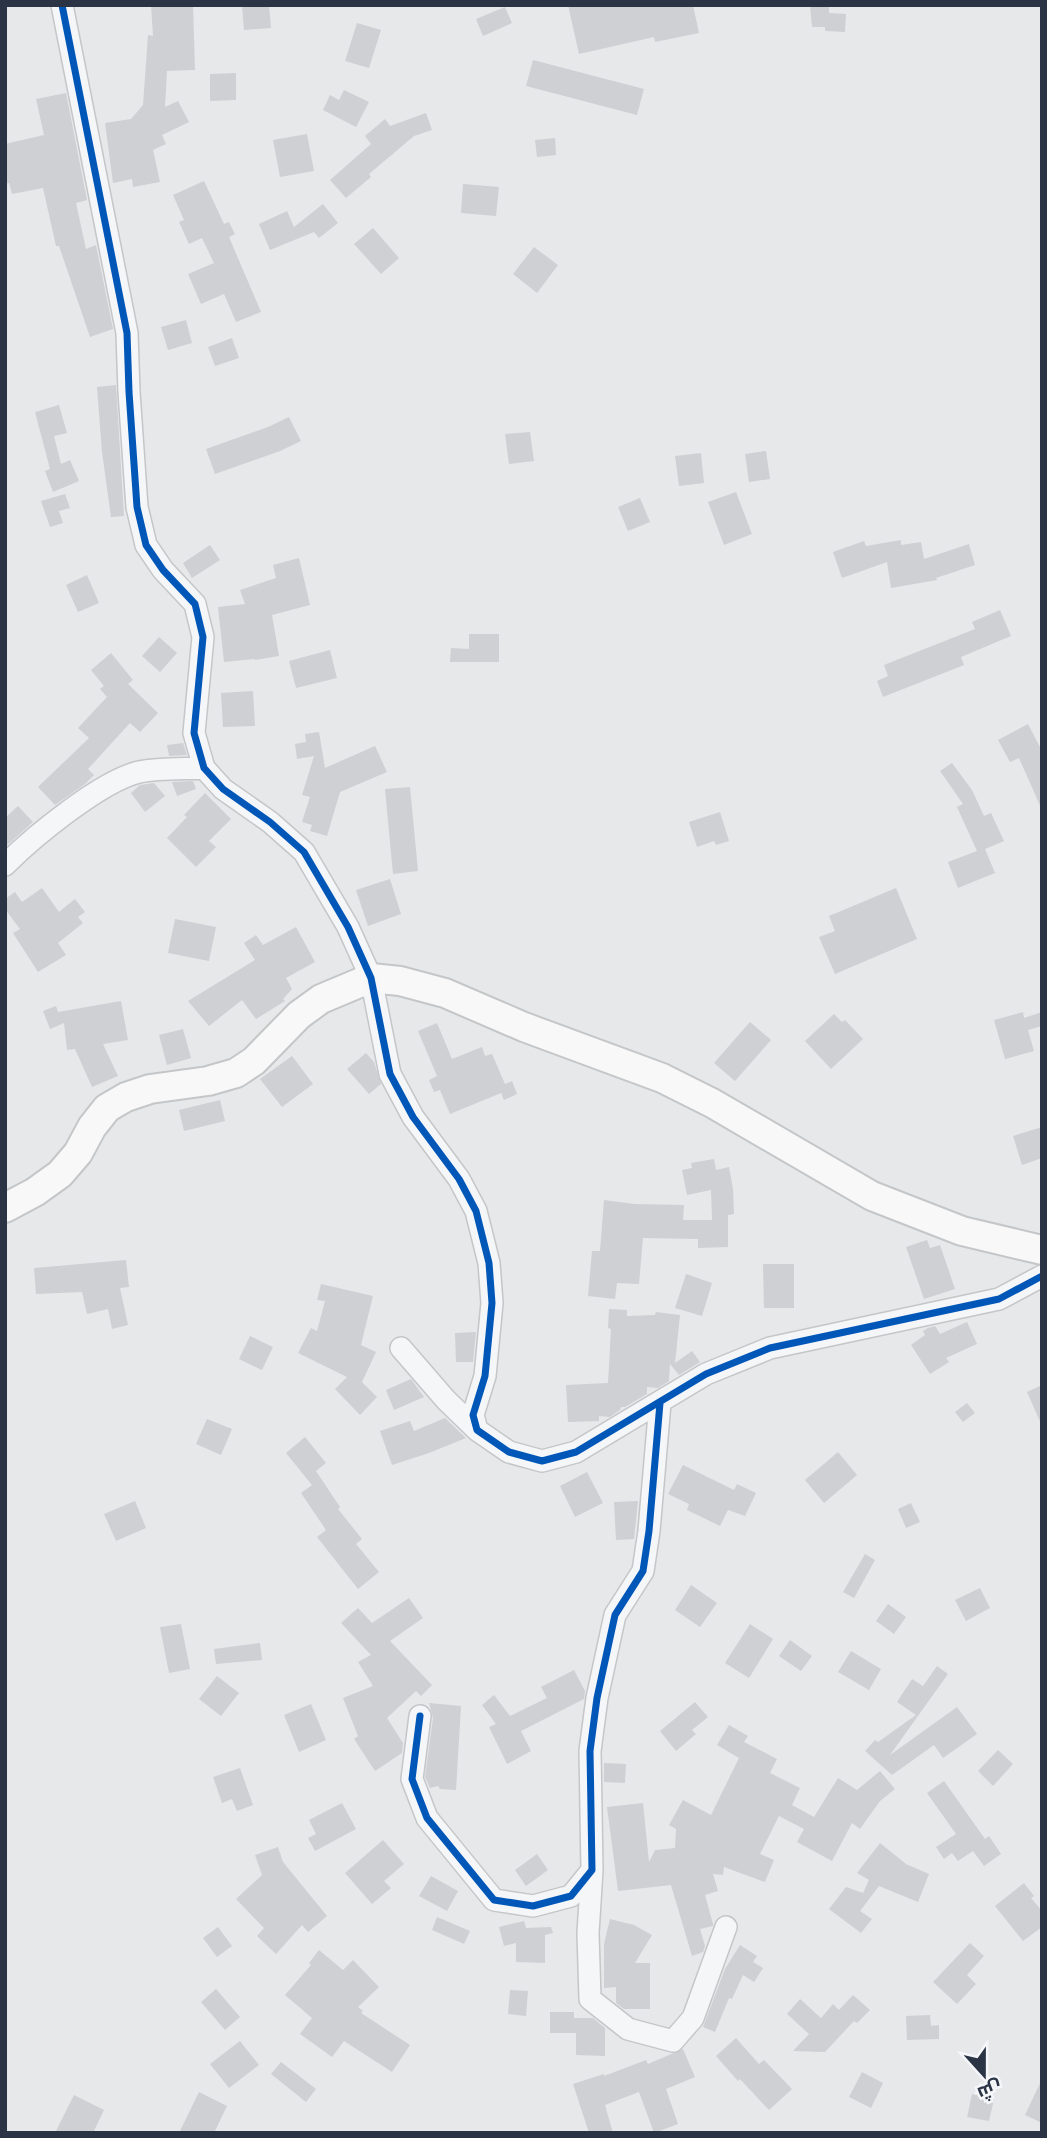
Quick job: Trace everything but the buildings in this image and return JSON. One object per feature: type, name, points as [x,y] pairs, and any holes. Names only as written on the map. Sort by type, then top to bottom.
[{"type":"main road","points":[[5,1208],[35,1192],[60,1174],[78,1153],[92,1127],[107,1108],[125,1097],[150,1089],[208,1081],[236,1073],[254,1061],[299,1015],[321,999],[371,978],[400,981],[445,993],[524,1027],[662,1078],[712,1102],[872,1196],[962,1231],[1042,1250]]},
{"type":"street","points":[[62,5],[128,332],[137,507],[146,545],[163,570],[195,604],[203,637],[194,733],[204,768],[223,789],[270,822],[304,852],[348,927],[371,978],[390,1073],[413,1117],[459,1179],[476,1211],[489,1263],[492,1303],[485,1376],[473,1415],[477,1430]]},
{"type":"street","points":[[5,865],[64,816],[110,784],[139,772],[204,768]]},
{"type":"street","points":[[401,1348],[446,1400],[477,1430],[509,1452],[542,1461],[576,1452],[706,1374],[769,1348],[999,1299],[1042,1276]]},
{"type":"street","points":[[660,1403],[643,1571],[615,1615],[597,1698],[590,1751],[590,1999],[628,2029],[673,2041],[693,2018],[726,1927]]},
{"type":"street","points":[[420,1716],[412,1779],[427,1818],[494,1900],[533,1906],[571,1896],[592,1870]]},
{"type":"cycle path","points":[[62,5],[127,333],[137,507],[146,545],[163,570],[195,604],[203,637],[194,733],[204,768],[223,789],[270,822],[304,852],[348,927],[371,978],[390,1074],[413,1117],[459,1179],[476,1211],[489,1263],[492,1303],[485,1376],[473,1415],[477,1430],[509,1452],[542,1461],[576,1452],[706,1374],[770,1348],[999,1299],[1042,1276]]},
{"type":"cycle path","points":[[420,1716],[412,1779],[427,1818],[494,1900],[533,1906],[571,1896],[592,1870],[590,1751],[597,1698],[615,1615],[643,1571],[660,1403]]}]
